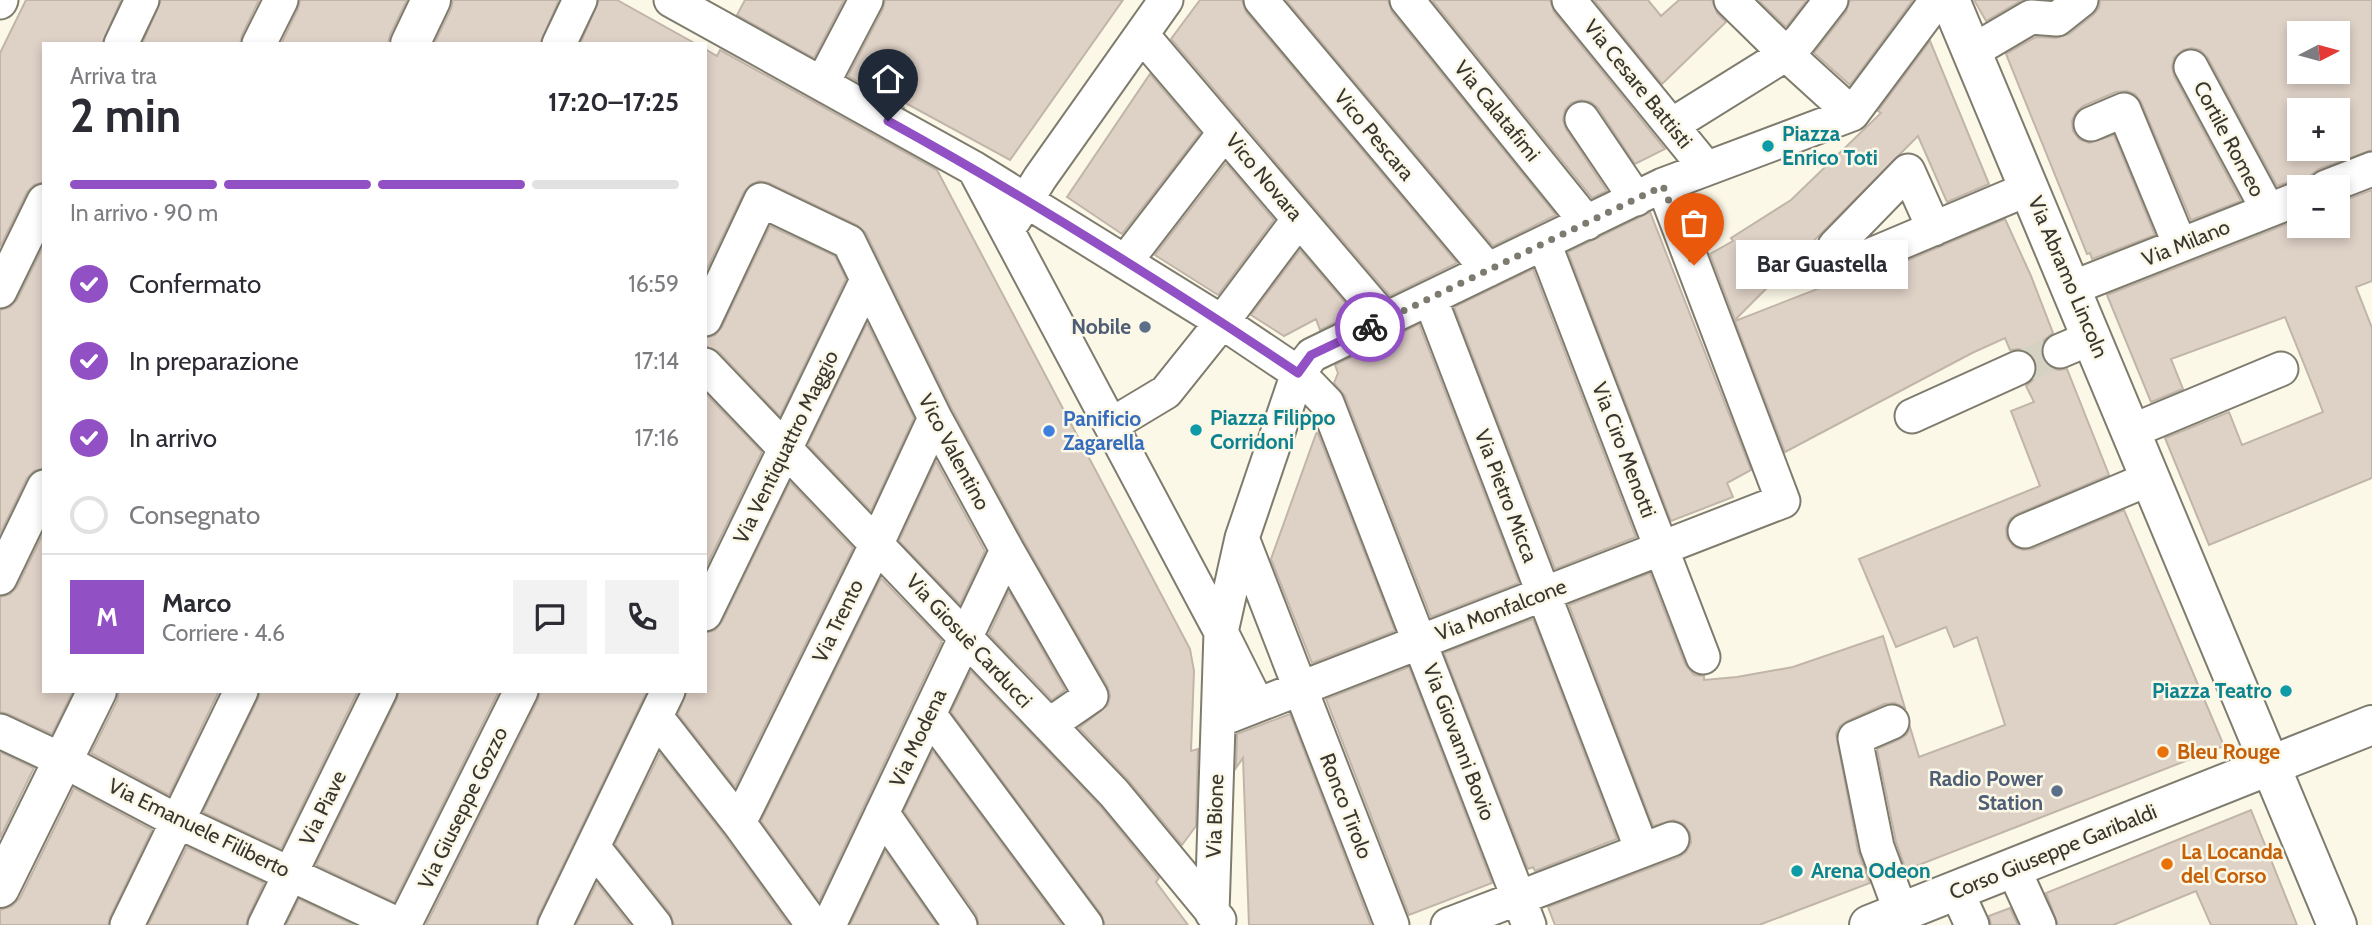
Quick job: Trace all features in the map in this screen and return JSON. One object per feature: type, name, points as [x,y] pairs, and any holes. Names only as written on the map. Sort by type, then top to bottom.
[{"type":"main road","points":[[411,42],[431,0]]},
{"type":"main road","name":"Via Abramo Lincoln","points":[[1950,0],[2072,288],[2076,344],[2132,431],[2184,555],[2255,772],[2337,925]]},
{"type":"main road","points":[[0,888],[96,693]]},
{"type":"main road","name":"Corso Giuseppe Garibaldi","points":[[1885,919],[2372,725]]},
{"type":"street","points":[[122,42],[142,0]]},
{"type":"street","points":[[260,42],[281,0]]},
{"type":"street","points":[[560,42],[580,0]]},
{"type":"street","points":[[671,0],[975,169],[1033,190],[1125,262],[1222,322],[1305,364],[1385,320],[1650,192],[1858,105],[1937,0]]},
{"type":"street","points":[[822,84],[866,0]]},
{"type":"street","points":[[1007,231],[1166,0]]},
{"type":"street","name":"Vico Pescara","points":[[1261,0],[1488,270]]},
{"type":"street","name":"Via Calatafimi","points":[[1407,0],[1587,223]]},
{"type":"street","name":"Via Cesare Battisti","points":[[1569,0],[1706,168]]},
{"type":"street","points":[[1731,0],[1793,47],[1858,105]]},
{"type":"street","points":[[1672,125],[1793,47],[1830,0]]},
{"type":"street","points":[[1973,51],[2031,17],[2057,19],[2081,0]]},
{"type":"street","name":"Vico Novara","points":[[1142,35],[1385,320]]},
{"type":"street","name":"Cortile Romeo","points":[[2191,67],[2268,210]]},
{"type":"street","points":[[2091,124],[2124,110],[2180,245]]},
{"type":"street","points":[[1582,118],[1650,192]]},
{"type":"street","points":[[1125,262],[1225,132]]},
{"type":"street","points":[[975,169],[1257,704]]},
{"type":"street","points":[[2350,178],[2372,169]]},
{"type":"street","points":[[1934,229],[1908,172],[1835,246],[1845,266],[1934,229],[2030,188]]},
{"type":"street","name":"Via Monfalcone","points":[[1219,720],[1783,501],[1650,192]]},
{"type":"street","name":"Vico Valentino","points":[[707,314],[761,200],[849,242],[934,418],[1091,696],[1049,725]]},
{"type":"street","name":"Via Milano","points":[[2072,288],[2287,203]]},
{"type":"street","points":[[0,291],[42,205]]},
{"type":"street","points":[[1111,425],[1166,392],[1298,219]]},
{"type":"street","name":"Via Ciro Menotti","points":[[1544,243],[1703,657]]},
{"type":"street","name":"Via Ventiquattro Maggio","points":[[707,610],[867,280]]},
{"type":"street","name":"Via Pietro Micca","points":[[1430,298],[1543,594],[1657,844],[1523,911]]},
{"type":"street","name":"Via Giovanni Bovio","points":[[1305,364],[1327,403],[1523,911]]},
{"type":"street","name":"Via Bione","points":[[1218,919],[1221,632],[1240,547],[1305,364]]},
{"type":"street","name":"Via Giosuè Carducci","points":[[707,367],[1114,793],[1218,919]]},
{"type":"street","points":[[1912,416],[2018,368]]},
{"type":"street","points":[[2132,431],[2281,369]]},
{"type":"street","name":"Via Trento","points":[[739,822],[877,543],[934,418]]},
{"type":"street","points":[[2025,531],[2151,478]]},
{"type":"street","points":[[0,578],[42,491]]},
{"type":"street","points":[[1184,563],[1240,547]]},
{"type":"street","name":"Ronco Tirolo","points":[[1240,547],[1300,688],[1392,925]]},
{"type":"street","name":"Via Modena","points":[[829,925],[1007,550]]},
{"type":"street","points":[[127,925],[240,693]]},
{"type":"street","name":"Via Piave","points":[[265,925],[379,693]]},
{"type":"street","name":"Via Giuseppe Gozzo","points":[[404,925],[520,693]]},
{"type":"street","points":[[662,704],[739,822],[813,925]]},
{"type":"street","points":[[555,925],[662,704]]},
{"type":"street","points":[[929,714],[1086,925]]},
{"type":"street","points":[[1885,919],[1877,846],[1855,738],[1892,722]]},
{"type":"street","name":"Via Emanuele Filiberto","points":[[0,731],[64,761],[177,821],[399,925]]},
{"type":"street","points":[[882,813],[960,925]]},
{"type":"street","points":[[593,847],[655,925]]},
{"type":"street","points":[[2013,868],[2039,925]]},
{"type":"street","points":[[1956,890],[1972,925]]},
{"type":"street","points":[[1448,925],[1523,911]]},
{"type":"building","points":[[26,0],[121,0],[103,42],[42,42],[42,183],[34,185],[27,192],[0,247],[0,53]]},
{"type":"building","points":[[161,0],[259,0],[240,42],[143,42]]},
{"type":"building","points":[[300,0],[407,0],[388,42],[282,42]]},
{"type":"building","points":[[453,0],[559,0],[541,42],[435,42]]},
{"type":"building","points":[[599,0],[617,0],[692,42],[581,42]]},
{"type":"building","points":[[745,0],[844,0],[814,58],[737,15]]},
{"type":"building","points":[[885,0],[1123,0],[1010,160],[900,100],[904,108],[848,76],[883,9]]},
{"type":"building","points":[[1200,0],[1242,0],[1246,12],[1457,263],[1390,296],[1171,39]]},
{"type":"building","points":[[1286,0],[1388,0],[1392,12],[1556,215],[1493,246]]},
{"type":"building","points":[[1432,0],[1550,0],[1554,12],[1665,149],[1635,164],[1598,108],[1591,102],[1581,100],[1571,103],[1565,110],[1563,120],[1566,129],[1607,191],[1592,198]]},
{"type":"building","points":[[1594,0],[1648,0],[1661,16],[1679,0],[1712,0],[1717,13],[1726,22],[1662,84]]},
{"type":"building","points":[[1758,0],[1807,0],[1786,27]]},
{"type":"building","points":[[1850,0],[1913,0],[1850,85],[1814,53],[1846,12]]},
{"type":"building","points":[[1974,0],[2022,0],[1986,21]]},
{"type":"building","points":[[2100,0],[2372,0],[2372,150],[2350,158],[2350,98],[2287,98],[2287,161],[2341,161],[2311,175],[2287,175],[2287,182],[2277,186],[2208,58],[2200,50],[2183,50],[2174,58],[2174,76],[2241,201],[2191,220],[2141,102],[2135,94],[2127,91],[2116,92],[2083,106],[2076,112],[2072,121],[2073,131],[2079,139],[2089,143],[2114,135],[2155,235],[2092,259],[2090,253],[2087,254],[2006,54],[2036,37],[2056,38],[2069,34],[2099,8]]},
{"type":"building","points":[[1930,41],[1989,184],[1947,202],[1918,136],[1735,320],[1710,254],[1791,200],[1881,113],[1878,111]]},
{"type":"building","points":[[707,50],[717,56],[720,50],[937,170],[1190,649],[1194,671],[1191,751],[1198,749],[1196,826],[1182,845],[1129,781],[1079,728],[1108,705],[1108,687],[952,409],[866,233],[857,225],[769,183],[759,181],[744,192],[707,269]]},
{"type":"building","points":[[1150,74],[1200,133],[1122,234],[1067,197]]},
{"type":"building","points":[[1226,163],[1274,220],[1218,295],[1155,255]]},
{"type":"building","points":[[2372,190],[2372,281],[2356,287],[2372,328],[2372,478],[2209,545],[2165,438],[2229,412],[2242,445],[2323,412],[2285,317],[2171,359],[2183,389],[2151,402],[2107,295],[2287,224],[2287,238],[2350,238],[2350,198]]},
{"type":"building","points":[[1650,212],[1751,470],[1727,483],[1733,497],[1671,521],[1568,252]]},
{"type":"building","points":[[2005,219],[2053,333],[2044,340],[2042,358],[2049,367],[2067,369],[2109,475],[2017,514],[2010,519],[2006,528],[2007,538],[2014,547],[2032,549],[2124,510],[2224,746],[1906,870],[1896,842],[1877,749],[1900,739],[1907,734],[1910,727],[1919,757],[2005,725],[1977,637],[1954,647],[1946,627],[1896,647],[1859,559],[2040,486],[2011,411],[2034,402],[2026,386],[2034,379],[2036,361],[2029,352],[2010,350],[2005,338],[1785,452],[1735,321],[1835,282],[1852,284]]},
{"type":"building","points":[[770,226],[835,256],[846,279],[780,416],[719,352],[707,347],[707,337],[715,335],[722,327]]},
{"type":"building","points":[[42,249],[42,469],[34,471],[27,478],[0,534],[0,310],[10,307],[17,300]]},
{"type":"building","points":[[1300,250],[1354,313],[1320,330],[1316,319],[1284,336],[1251,315]]},
{"type":"building","points":[[1533,269],[1636,537],[1555,569],[1454,307]]},
{"type":"building","points":[[867,323],[914,418],[871,511],[808,445]]},
{"type":"building","points":[[1419,324],[1519,583],[1431,617],[1345,396],[1334,383],[1338,373],[1335,365]]},
{"type":"building","points":[[707,395],[762,452],[707,565]]},
{"type":"building","points":[[1317,431],[1395,631],[1312,663],[1271,559]]},
{"type":"building","points":[[936,461],[985,551],[960,604],[899,541]]},
{"type":"building","points":[[790,482],[853,548],[735,787],[678,714],[686,693],[707,693],[707,632],[715,630],[722,622]]},
{"type":"building","points":[[42,536],[42,693],[72,693],[52,734],[0,712],[0,597],[10,594],[17,587]]},
{"type":"building","points":[[1650,573],[1685,664],[1694,675],[1704,676],[1704,680],[1793,667],[1883,636],[1905,708],[1895,703],[1884,704],[1847,721],[1840,726],[1836,734],[1858,851],[1870,883],[1759,925],[1555,925],[1548,907],[1679,857],[1691,843],[1690,833],[1684,824],[1674,820],[1653,826],[1569,605]]},
{"type":"building","points":[[881,578],[942,641],[819,901],[761,821]]},
{"type":"building","points":[[1009,591],[1065,690],[1052,700],[989,634]]},
{"type":"building","points":[[1533,619],[1617,839],[1535,871],[1533,867],[1528,869],[1444,653]]},
{"type":"building","points":[[1409,667],[1492,883],[1409,915],[1326,699]]},
{"type":"building","points":[[971,671],[1100,806],[1159,878],[1156,882],[1188,925],[1105,925],[1101,914],[951,712]]},
{"type":"building","points":[[119,693],[218,693],[169,795],[91,753]]},
{"type":"building","points":[[260,693],[357,693],[281,849],[203,812]]},
{"type":"building","points":[[398,693],[498,693],[394,902],[316,865]]},
{"type":"building","points":[[540,693],[646,693],[536,925],[426,925]]},
{"type":"building","points":[[1290,714],[1371,925],[1249,925],[1243,758],[1236,768],[1237,734]]},
{"type":"building","points":[[933,751],[1062,925],[979,925],[976,914],[904,811]]},
{"type":"building","points":[[0,752],[34,768],[0,838]]},
{"type":"building","points":[[660,753],[789,925],[674,925],[670,913],[615,844]]},
{"type":"building","points":[[74,788],[152,830],[108,925],[0,925],[0,910],[12,906],[20,898]]},
{"type":"building","points":[[2251,810],[2297,925],[2211,925],[2196,891],[2113,925],[2058,925],[2046,893]]},
{"type":"building","points":[[187,847],[264,883],[246,925],[148,925]]},
{"type":"building","points":[[885,851],[937,925],[850,925]]},
{"type":"building","points":[[597,883],[630,925],[576,925]]},
{"type":"building","points":[[299,899],[354,925],[286,925]]},
{"type":"building","points":[[2010,908],[2018,925],[1991,925],[1989,916]]},
{"type":"tunnel","points":[[2018,368],[2060,351]]},
{"type":"way so far","points":[[1370,327],[1663,186],[1694,265]]},
{"type":"place","name":"Piazza Enrico Toti","points":[[1768,146]]},
{"type":"place","name":"Bar Guastella","points":[[1694,265]]},
{"type":"place","name":"Nobile","points":[[1145,327]]},
{"type":"place","name":"Piazza Filippo Corridoni","points":[[1196,430]]},
{"type":"place","name":"Panificio Zagarella","points":[[1049,431]]},
{"type":"place","name":"Piazza Teatro","points":[[2286,691]]},
{"type":"place","name":"Bleu Rouge","points":[[2163,752]]},
{"type":"place","name":"Radio Power Station","points":[[2057,791]]},
{"type":"place","name":"La Locanda del Corso","points":[[2167,864]]},
{"type":"place","name":"Arena Odeon","points":[[1797,871]]},
{"type":"route","points":[[888,121],[975,169],[1222,322],[1298,373],[1311,355],[1370,327]]}]
